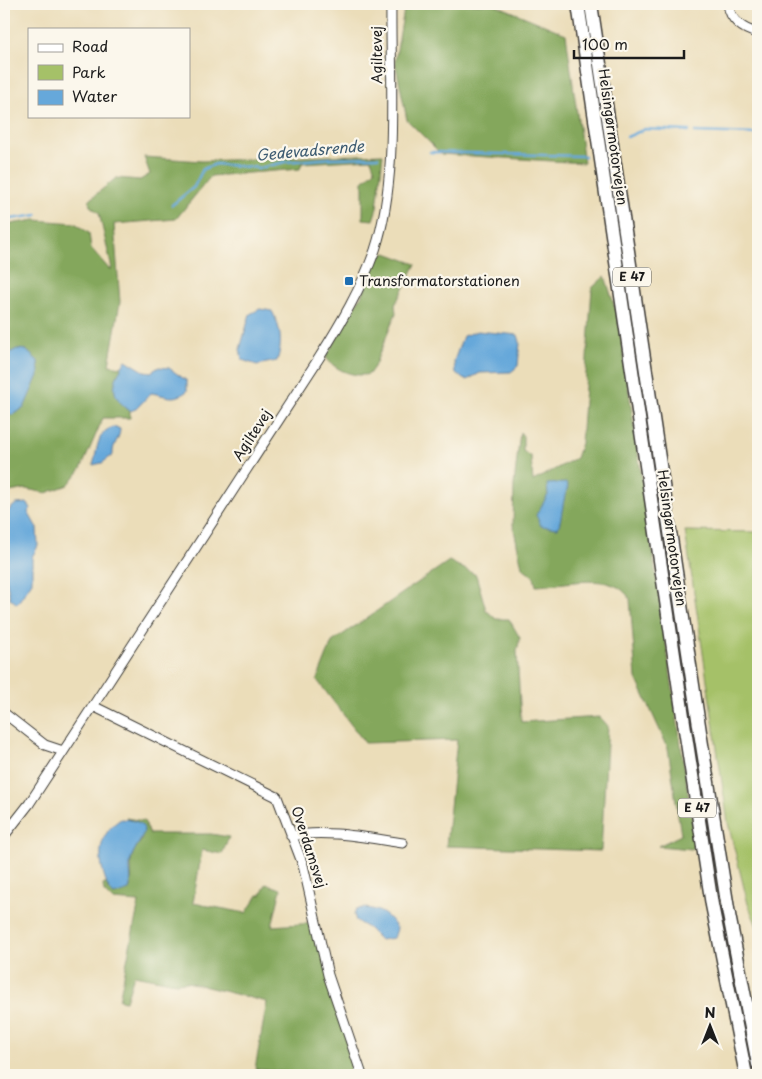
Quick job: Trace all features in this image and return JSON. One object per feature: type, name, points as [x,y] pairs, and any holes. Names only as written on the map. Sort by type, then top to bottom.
[{"type":"highway","name":"Helsingørmotorvejen","points":[[578,4],[712,905],[746,1075]]},
{"type":"highway","name":"Helsingørmotorvejen","points":[[592,4],[703,751],[729,915],[758,1064]]},
{"type":"street","name":"Agiltevej","points":[[4,836],[29,804],[340,325],[362,282],[381,227],[388,183],[391,4]]},
{"type":"street","points":[[728,4],[732,16],[739,25],[758,34]]},
{"type":"street","name":"Overdamsvej","points":[[93,706],[277,797],[303,865],[328,975],[362,1075]]},
{"type":"street","points":[[4,713],[45,745],[63,751]]},
{"type":"street","points":[[291,836],[328,834],[403,842]]},
{"type":"green space","points":[[405,4],[494,4],[566,34],[584,163],[441,154],[407,120],[395,61]]},
{"type":"green space","points":[[383,154],[377,208],[373,220],[363,219],[363,181],[375,170],[371,159],[302,163],[300,169],[211,176],[176,219],[114,224],[120,302],[109,365],[122,367],[115,385],[120,401],[130,411],[130,418],[103,418],[81,469],[68,485],[46,493],[26,489],[4,493],[4,225],[35,220],[75,223],[89,233],[91,248],[109,269],[112,269],[99,213],[90,206],[89,200],[116,178],[140,180],[150,174],[144,157],[202,161]]},
{"type":"green space","points":[[386,253],[416,264],[395,305],[396,313],[374,367],[369,374],[364,375],[345,372],[334,366],[326,357],[364,291],[378,258]]},
{"type":"green space","points":[[605,276],[618,317],[695,840],[692,849],[658,846],[681,835],[668,748],[636,678],[630,599],[622,590],[600,582],[588,581],[536,586],[534,577],[522,567],[513,525],[514,485],[520,432],[523,436],[523,451],[531,457],[533,481],[576,458],[581,443],[592,288]]},
{"type":"green space","points":[[685,531],[758,532],[758,929],[748,904],[728,823]]},
{"type":"green space","points":[[449,561],[476,575],[486,610],[496,619],[509,619],[520,638],[517,651],[521,722],[600,717],[608,726],[601,851],[446,846],[457,740],[365,743],[317,680],[332,642]]},
{"type":"green space","points":[[126,818],[144,821],[150,834],[211,834],[229,837],[222,854],[202,850],[193,903],[246,913],[258,895],[261,895],[266,884],[281,889],[272,926],[315,923],[357,1070],[351,1075],[317,1075],[255,1069],[267,1002],[187,982],[176,983],[134,975],[126,1001],[119,1000],[139,902],[112,900],[104,892],[103,885],[107,883],[108,890],[129,890],[131,883],[131,860],[136,847],[142,840],[137,823]]},
{"type":"water","points":[[260,309],[272,311],[279,330],[280,342],[277,361],[257,365],[242,360],[240,349],[250,314]]},
{"type":"water","points":[[477,331],[518,335],[520,342],[518,366],[511,372],[480,373],[467,380],[463,379],[455,372],[454,361],[463,336]]},
{"type":"water","points":[[17,349],[26,350],[38,361],[39,373],[24,408],[12,415],[4,412],[4,356]]},
{"type":"water","points":[[126,360],[144,371],[151,372],[159,367],[169,368],[187,381],[187,391],[174,397],[151,393],[136,409],[130,411],[118,399],[114,387],[118,374]]},
{"type":"water","points":[[116,427],[120,429],[120,433],[113,455],[102,463],[93,465],[101,436],[109,429]]},
{"type":"water","points":[[567,483],[568,487],[558,528],[541,526],[536,515],[548,495],[547,484]]},
{"type":"water","points":[[27,503],[31,508],[28,512],[37,528],[38,546],[32,557],[32,582],[17,604],[10,598],[4,569],[4,514],[16,504]]},
{"type":"water","points":[[121,819],[134,821],[141,824],[144,828],[141,840],[131,859],[129,890],[114,895],[106,883],[102,869],[101,853],[104,838],[108,831]]},
{"type":"water","points":[[364,908],[379,911],[391,920],[397,929],[394,938],[380,940],[368,928],[356,921],[354,914],[356,909]]},
{"type":"waterway","name":"Gedevadsrende","points":[[627,137],[645,129],[689,131]]},
{"type":"waterway","name":"Gedevadsrende","points":[[695,132],[758,134]]},
{"type":"waterway","name":"Gedevadsrende","points":[[430,152],[585,156]]},
{"type":"waterway","name":"Gedevadsrende","points":[[172,205],[194,187],[203,169],[216,164],[260,168],[285,162],[378,157]]},
{"type":"waterway","name":"Gedevadsrende","points":[[4,220],[37,215]]},
{"type":"place","name":"Transformatorstationen","points":[[349,281]]}]
